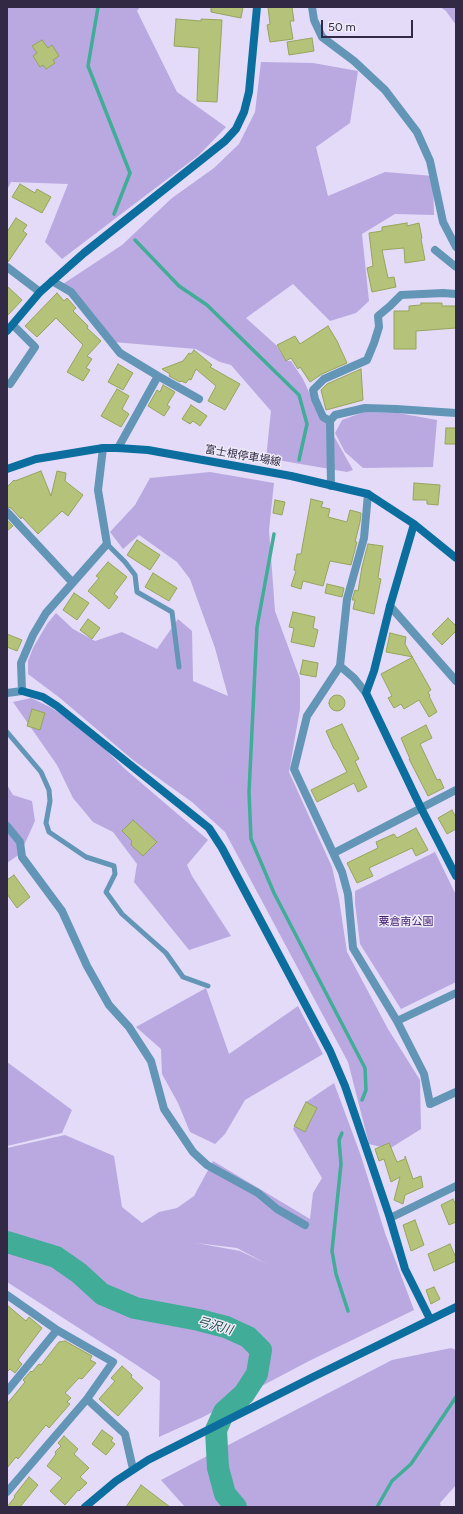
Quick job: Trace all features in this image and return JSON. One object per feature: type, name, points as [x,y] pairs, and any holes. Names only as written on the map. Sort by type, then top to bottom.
[{"type":"street","points":[[10,384],[35,347],[10,328],[40,292],[84,253],[225,141],[236,129],[244,112],[249,92],[257,7]]},
{"type":"street","points":[[312,7],[314,20],[322,37],[354,61],[385,90],[417,132],[430,161],[443,222],[456,247]]},
{"type":"street","points":[[435,250],[456,268]]},
{"type":"street","points":[[7,267],[40,292]]},
{"type":"street","points":[[52,282],[71,292],[120,353],[199,399]]},
{"type":"street","points":[[330,421],[324,417],[315,399],[313,390],[324,379],[367,360],[379,327],[378,316],[401,295],[443,293],[456,294]]},
{"type":"street","points":[[118,448],[158,376]]},
{"type":"street","points":[[331,486],[330,421],[335,414],[365,408],[396,408],[456,413]]},
{"type":"street","points":[[22,692],[21,663],[46,613],[107,544],[98,490],[103,448]]},
{"type":"street","name":"富士根停車場線","points":[[7,469],[36,459],[103,448],[118,448],[148,450],[291,476],[368,494],[414,524],[456,558]]},
{"type":"street","points":[[368,494],[364,538],[347,599],[340,666],[307,716],[294,769],[342,872],[348,894],[353,948],[397,1021],[424,1074],[430,1104],[456,1092]]},
{"type":"street","points":[[7,512],[72,582]]},
{"type":"street","points":[[366,693],[374,671],[390,606],[414,524]]},
{"type":"street","points":[[390,606],[456,682]]},
{"type":"street","points":[[340,666],[354,678],[366,693],[421,808],[456,876]]},
{"type":"street","points":[[7,702],[8,693],[22,692],[43,697],[57,706],[209,828],[222,848],[330,1051],[345,1086],[390,1218],[405,1269],[430,1319]]},
{"type":"street","points":[[334,853],[456,790]]},
{"type":"street","points":[[7,826],[20,842],[22,857],[62,912],[86,966],[109,1006],[129,1027],[151,1061],[164,1109],[193,1152],[207,1165],[258,1193],[277,1209],[306,1225]]},
{"type":"street","points":[[397,1021],[456,993]]},
{"type":"street","points":[[390,1218],[456,1186]]},
{"type":"street","points":[[7,1295],[57,1330],[113,1362],[87,1398],[7,1492]]},
{"type":"street","points":[[85,1507],[116,1481],[148,1460],[456,1307]]},
{"type":"street","points":[[7,1391],[57,1330]]},
{"type":"street","points":[[87,1398],[126,1434],[133,1469]]},
{"type":"lane","points":[[107,544],[126,562],[135,575],[137,592],[172,612],[179,667]]},
{"type":"lane","points":[[7,732],[41,772],[49,790],[50,801],[46,823],[49,832],[86,856],[114,866],[115,874],[106,892],[122,914],[166,953],[183,978],[208,986]]},
{"type":"green space","points":[[7,7],[140,7],[137,11],[177,92],[226,127],[199,155],[62,259],[45,242],[68,184],[11,182],[7,190]]},
{"type":"green space","points":[[440,7],[456,7],[456,25],[446,11]]},
{"type":"green space","points":[[261,62],[313,63],[358,71],[350,123],[316,147],[328,196],[385,172],[433,176],[434,215],[395,214],[362,234],[369,301],[356,313],[330,321],[293,284],[246,318],[276,345],[286,361],[291,361],[303,379],[353,470],[347,472],[266,458],[271,411],[231,365],[220,362],[196,349],[113,342],[60,286],[122,245],[172,198],[214,168],[239,144],[255,112]]},
{"type":"green space","points":[[364,412],[398,413],[437,420],[433,467],[363,468],[345,452],[335,433],[342,420]]},
{"type":"green space","points":[[210,472],[274,483],[269,530],[275,611],[300,679],[300,709],[289,772],[332,867],[339,899],[347,952],[388,1029],[420,1080],[421,1129],[389,1149],[369,1144],[348,1062],[225,832],[192,802],[133,760],[60,698],[28,674],[28,661],[33,648],[47,624],[56,613],[73,629],[95,641],[122,632],[157,649],[178,619],[192,631],[193,681],[228,696],[215,648],[190,579],[177,562],[139,535],[123,549],[110,532],[135,505],[150,478]]},
{"type":"green space","points":[[31,698],[50,707],[85,729],[125,769],[208,840],[187,865],[192,876],[231,936],[189,950],[134,882],[137,864],[113,832],[93,822],[73,798],[57,765],[13,702]]},
{"type":"green space","points":[[7,785],[13,795],[32,801],[35,821],[20,854],[7,863]]},
{"type":"green space","name":"粟倉南公園","points":[[435,852],[456,895],[456,982],[401,1009],[360,944],[355,891]]},
{"type":"green space","points":[[206,988],[229,1054],[298,1006],[323,1054],[245,1100],[225,1134],[215,1144],[190,1132],[178,1103],[162,1074],[161,1049],[136,1027]]},
{"type":"green space","points":[[7,1062],[72,1110],[62,1133],[7,1146]]},
{"type":"green space","points":[[334,1083],[361,1156],[385,1233],[414,1310],[309,1361],[203,1417],[159,1437],[160,1381],[7,1282],[7,1148],[65,1135],[114,1156],[122,1207],[142,1223],[159,1212],[177,1208],[194,1196],[213,1161],[310,1219],[313,1193],[322,1178],[293,1129],[306,1102]],"holes":[[[196,1243],[237,1248],[267,1264],[240,1251]]]},
{"type":"green space","points":[[451,1348],[456,1350],[456,1485],[440,1503],[441,1507],[185,1507],[161,1480],[392,1360]]},
{"type":"building","points":[[211,7],[243,7],[241,18],[211,12]]},
{"type":"building","points":[[268,7],[292,7],[294,21],[290,21],[293,39],[270,42],[267,25],[270,24]]},
{"type":"building","points":[[176,19],[201,21],[201,19],[222,20],[217,102],[197,101],[199,48],[174,46]]},
{"type":"building","points":[[312,38],[314,51],[289,55],[287,42]]},
{"type":"building","points":[[42,40],[48,48],[52,45],[59,56],[53,60],[55,63],[46,69],[43,65],[40,67],[33,56],[37,53],[32,46]]},
{"type":"building","points":[[20,184],[35,193],[37,189],[51,197],[42,213],[12,197]]},
{"type":"building","points":[[16,218],[27,225],[23,231],[27,234],[7,262],[7,232]]},
{"type":"building","points":[[407,223],[407,226],[419,223],[425,260],[405,263],[404,248],[382,250],[388,278],[394,277],[396,287],[372,292],[367,268],[373,266],[369,233],[382,231],[382,227]]},
{"type":"building","points":[[7,286],[22,300],[7,316]]},
{"type":"building","points":[[57,293],[64,301],[67,298],[76,308],[73,311],[88,326],[87,328],[101,341],[87,356],[92,359],[86,368],[90,370],[83,381],[67,372],[83,345],[56,318],[37,337],[25,326]]},
{"type":"building","points":[[421,303],[442,303],[442,306],[456,306],[456,328],[416,331],[416,349],[394,349],[394,311],[409,311],[409,306],[421,305]]},
{"type":"building","points":[[328,326],[347,363],[322,374],[310,382],[300,367],[298,369],[291,358],[286,361],[277,345],[295,336],[300,344]]},
{"type":"building","points":[[194,350],[212,365],[210,367],[240,384],[225,410],[208,401],[216,386],[196,369],[191,380],[189,379],[186,383],[180,382],[169,376],[170,374],[162,369],[183,361],[189,353],[191,354]]},
{"type":"building","points":[[118,364],[133,373],[123,390],[108,382]]},
{"type":"building","points":[[361,369],[363,400],[326,410],[321,390],[327,384]]},
{"type":"building","points":[[163,385],[175,392],[167,405],[170,407],[164,416],[148,406],[157,390],[160,392]]},
{"type":"building","points":[[117,389],[129,396],[122,409],[129,414],[121,427],[101,416]]},
{"type":"building","points":[[191,405],[207,416],[200,426],[193,421],[190,424],[182,419]]},
{"type":"building","points":[[446,428],[456,428],[456,444],[445,444]]},
{"type":"building","points":[[41,471],[51,496],[57,471],[66,473],[65,481],[83,495],[68,516],[62,511],[38,534],[22,517],[21,519],[11,508],[7,507],[7,487],[14,480],[15,481]]},
{"type":"building","points":[[414,483],[440,485],[438,505],[427,504],[427,500],[413,500]]},
{"type":"building","points":[[311,499],[323,502],[321,507],[330,509],[328,517],[347,522],[350,510],[361,513],[360,522],[351,565],[330,561],[323,586],[303,581],[301,589],[291,586],[296,571],[294,570],[297,554],[301,554]]},
{"type":"building","points":[[275,500],[285,502],[282,515],[273,513]]},
{"type":"building","points":[[7,520],[13,526],[7,531]]},
{"type":"building","points":[[137,540],[160,555],[150,570],[127,555]]},
{"type":"building","points":[[368,544],[383,546],[378,578],[381,579],[374,614],[353,609],[355,600],[352,600],[355,590],[358,591]]},
{"type":"building","points":[[108,562],[127,577],[114,594],[118,597],[109,609],[88,591],[99,578],[96,576]]},
{"type":"building","points":[[153,573],[177,588],[169,601],[145,587]]},
{"type":"building","points":[[327,584],[344,588],[342,597],[325,593]]},
{"type":"building","points":[[74,593],[89,603],[77,620],[63,610]]},
{"type":"building","points":[[293,612],[315,617],[313,628],[318,630],[314,647],[291,642],[294,628],[289,627]]},
{"type":"building","points":[[448,618],[456,626],[456,631],[442,645],[432,634]]},
{"type":"building","points":[[88,619],[100,628],[92,639],[80,630]]},
{"type":"building","points":[[390,633],[406,637],[405,644],[412,657],[386,652]]},
{"type":"building","points":[[7,634],[22,640],[17,651],[7,647]]},
{"type":"building","points":[[412,657],[431,690],[428,692],[429,696],[437,712],[429,717],[419,700],[404,709],[401,704],[394,708],[388,698],[392,696],[381,674]]},
{"type":"building","points":[[303,660],[318,663],[316,677],[300,674]]},
{"type":"building","points":[[337,695],[343,697],[345,703],[343,709],[337,711],[331,709],[329,703],[331,697]]},
{"type":"building","points":[[32,709],[45,713],[40,730],[27,726]]},
{"type":"building","points":[[342,724],[359,759],[355,761],[367,787],[358,792],[354,783],[317,802],[311,790],[347,772],[326,731]]},
{"type":"building","points":[[426,725],[432,738],[420,744],[437,780],[440,779],[444,788],[428,796],[409,759],[401,738]]},
{"type":"building","points":[[452,810],[456,818],[456,829],[447,834],[438,818]]},
{"type":"building","points":[[133,820],[157,842],[143,856],[131,845],[132,841],[122,831]]},
{"type":"building","points":[[416,828],[428,850],[416,856],[412,848],[369,868],[373,876],[357,883],[347,863],[378,848],[376,842],[394,834],[397,838]]},
{"type":"building","points":[[14,875],[30,897],[17,908],[7,894],[7,880]]},
{"type":"building","points":[[306,1102],[317,1108],[305,1132],[294,1126]]},
{"type":"building","points":[[389,1143],[397,1162],[405,1159],[405,1156],[413,1179],[421,1176],[423,1187],[405,1195],[403,1204],[394,1200],[400,1177],[391,1182],[384,1159],[379,1161],[375,1149]]},
{"type":"building","points":[[453,1199],[456,1205],[456,1222],[449,1225],[441,1205]]},
{"type":"building","points":[[415,1220],[424,1245],[411,1251],[403,1225]]},
{"type":"building","points":[[450,1244],[456,1261],[434,1271],[428,1254]]},
{"type":"building","points":[[434,1287],[440,1299],[431,1304],[426,1290]]},
{"type":"building","points":[[7,1305],[26,1321],[29,1317],[42,1328],[18,1360],[22,1364],[15,1373],[10,1369],[7,1372]]},
{"type":"building","points":[[65,1341],[92,1356],[90,1360],[96,1363],[82,1379],[79,1378],[65,1393],[71,1398],[67,1402],[70,1404],[49,1428],[46,1425],[18,1459],[16,1457],[7,1468],[7,1404],[25,1382],[23,1380],[31,1371],[32,1372],[39,1364],[41,1365],[59,1342]]},
{"type":"building","points":[[122,1366],[143,1388],[118,1416],[99,1399],[115,1381],[111,1378]]},
{"type":"building","points":[[102,1430],[113,1438],[111,1441],[115,1444],[106,1455],[92,1444]]},
{"type":"building","points":[[64,1436],[78,1449],[74,1454],[89,1468],[80,1477],[87,1483],[79,1491],[78,1490],[65,1505],[50,1491],[62,1478],[47,1466],[56,1454],[55,1452],[61,1446],[58,1443]]},
{"type":"building","points":[[29,1477],[38,1485],[20,1507],[7,1507],[15,1497],[14,1496]]},
{"type":"building","points":[[141,1485],[170,1507],[126,1507]]},
{"type":"waterway","points":[[98,7],[88,66],[130,173],[114,214]]},
{"type":"waterway","points":[[135,240],[179,286],[207,305],[299,395],[307,424],[299,460]]},
{"type":"waterway","points":[[274,534],[257,627],[249,792],[251,839],[274,893],[365,1068],[366,1090],[362,1100]]},
{"type":"waterway","points":[[342,1133],[339,1140],[341,1164],[332,1251],[336,1274],[348,1311]]},
{"type":"waterway","name":"弓沢川","points":[[7,1242],[56,1257],[79,1273],[102,1294],[135,1308],[199,1320],[226,1327],[248,1337],[261,1350],[257,1374],[244,1394],[224,1412],[216,1430],[218,1468],[225,1494],[236,1507]]},
{"type":"waterway","points":[[377,1507],[392,1481],[411,1464],[456,1397]]}]
